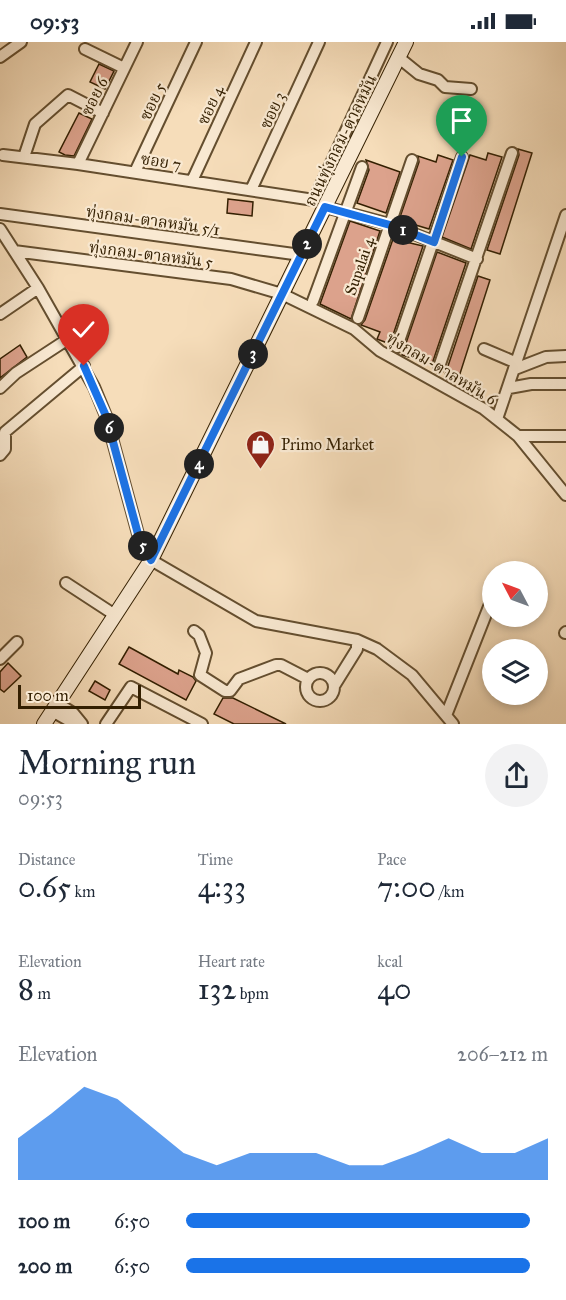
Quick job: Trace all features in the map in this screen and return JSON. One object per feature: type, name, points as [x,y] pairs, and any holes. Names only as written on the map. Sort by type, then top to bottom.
[{"type":"street","points":[[0,57],[21,42]]},
{"type":"street","name":"ซอย 6","points":[[78,164],[137,42]]},
{"type":"street","name":"ซอย 5","points":[[135,172],[196,42]]},
{"type":"street","name":"ซอย 4","points":[[192,181],[256,42]]},
{"type":"street","name":"ซอย 3","points":[[251,190],[319,42]]},
{"type":"street","points":[[387,42],[323,202],[477,259]]},
{"type":"street","name":"ถนนทุ่งกลม-ตาลหมัน","points":[[44,724],[151,560],[302,255],[323,202],[406,42]]},
{"type":"street","points":[[85,49],[124,68]]},
{"type":"street","points":[[398,57],[419,74],[438,80],[445,87],[471,89]]},
{"type":"street","points":[[24,158],[35,124],[68,95],[103,113]]},
{"type":"street","points":[[439,367],[512,153]]},
{"type":"street","name":"ซอย 7","points":[[3,155],[135,172],[323,202]]},
{"type":"street","points":[[397,347],[462,157]]},
{"type":"street","name":"Supalai 4","points":[[358,318],[412,160]]},
{"type":"street","points":[[314,301],[362,167]]},
{"type":"street","name":"ทุ่งกลม-ตาลหมัน 5/1","points":[[0,214],[302,255]]},
{"type":"street","points":[[497,419],[566,215]]},
{"type":"street","points":[[0,229],[84,366],[106,416],[138,534],[151,560],[256,621],[357,640],[382,652],[412,675],[447,713],[453,724]]},
{"type":"street","name":"ทุ่งกลม-ตาลหมัน 5","points":[[14,252],[231,279],[282,294]]},
{"type":"street","points":[[0,314],[38,288]]},
{"type":"street","name":"ทุ่งกลม-ตาลหมัน 6","points":[[282,294],[354,329],[380,351],[497,419],[518,436],[566,495]]},
{"type":"street","points":[[0,388],[16,373],[68,339]]},
{"type":"street","points":[[484,349],[516,366],[546,357],[566,356]]},
{"type":"street","points":[[0,455],[5,449],[2,430],[84,366]]},
{"type":"street","points":[[509,388],[531,384],[566,384]]},
{"type":"street","points":[[518,436],[566,436]]},
{"type":"street","points":[[66,583],[115,615]]},
{"type":"street","points":[[447,713],[482,624]]},
{"type":"street","points":[[194,631],[200,635],[206,653],[200,675],[225,691],[230,691],[239,679],[276,665],[281,665],[308,679]]},
{"type":"street","points":[[308,679],[307,690],[317,701],[331,696],[334,686],[357,649],[357,640]]},
{"type":"street","points":[[0,659],[17,642]]},
{"type":"street","points":[[308,679],[317,673],[323,673],[328,676],[334,686]]},
{"type":"street","points":[[106,724],[131,687],[202,724]]},
{"type":"street","points":[[55,707],[73,713],[81,723]]},
{"type":"building","points":[[99,64],[114,71],[105,89],[90,82]]},
{"type":"building","points":[[79,113],[92,119],[74,156],[65,155],[59,152]]},
{"type":"building","points":[[518,149],[532,153],[500,254],[487,250],[519,155]]},
{"type":"building","points":[[488,153],[502,157],[471,249],[442,237],[470,155],[486,160]]},
{"type":"building","points":[[438,155],[453,160],[429,229],[399,220],[419,162],[418,156],[436,162]]},
{"type":"building","points":[[366,160],[400,172],[386,213],[357,203],[369,170]]},
{"type":"building","points":[[228,199],[253,202],[252,216],[227,213]]},
{"type":"building","points":[[350,221],[380,231],[351,319],[320,304]]},
{"type":"building","points":[[393,239],[423,246],[390,344],[377,339],[380,332],[361,325],[365,320]]},
{"type":"building","points":[[437,252],[466,263],[432,364],[402,355]]},
{"type":"building","points":[[478,276],[490,280],[457,383],[444,378]]},
{"type":"building","points":[[20,345],[27,357],[0,378],[0,359]]},
{"type":"building","points":[[129,647],[178,674],[179,670],[193,677],[196,681],[186,700],[119,664]]},
{"type":"building","points":[[8,663],[21,676],[4,692],[0,689],[0,672]]},
{"type":"building","points":[[95,681],[110,690],[105,700],[89,691]]},
{"type":"building","points":[[223,698],[233,698],[286,724],[234,724],[214,714]]},
{"type":"place","name":"Primo Market","points":[[260,470]]},
{"type":"route","points":[[84,366],[106,416],[138,534],[151,560],[325,207],[390,225],[434,242],[462,157]]}]
